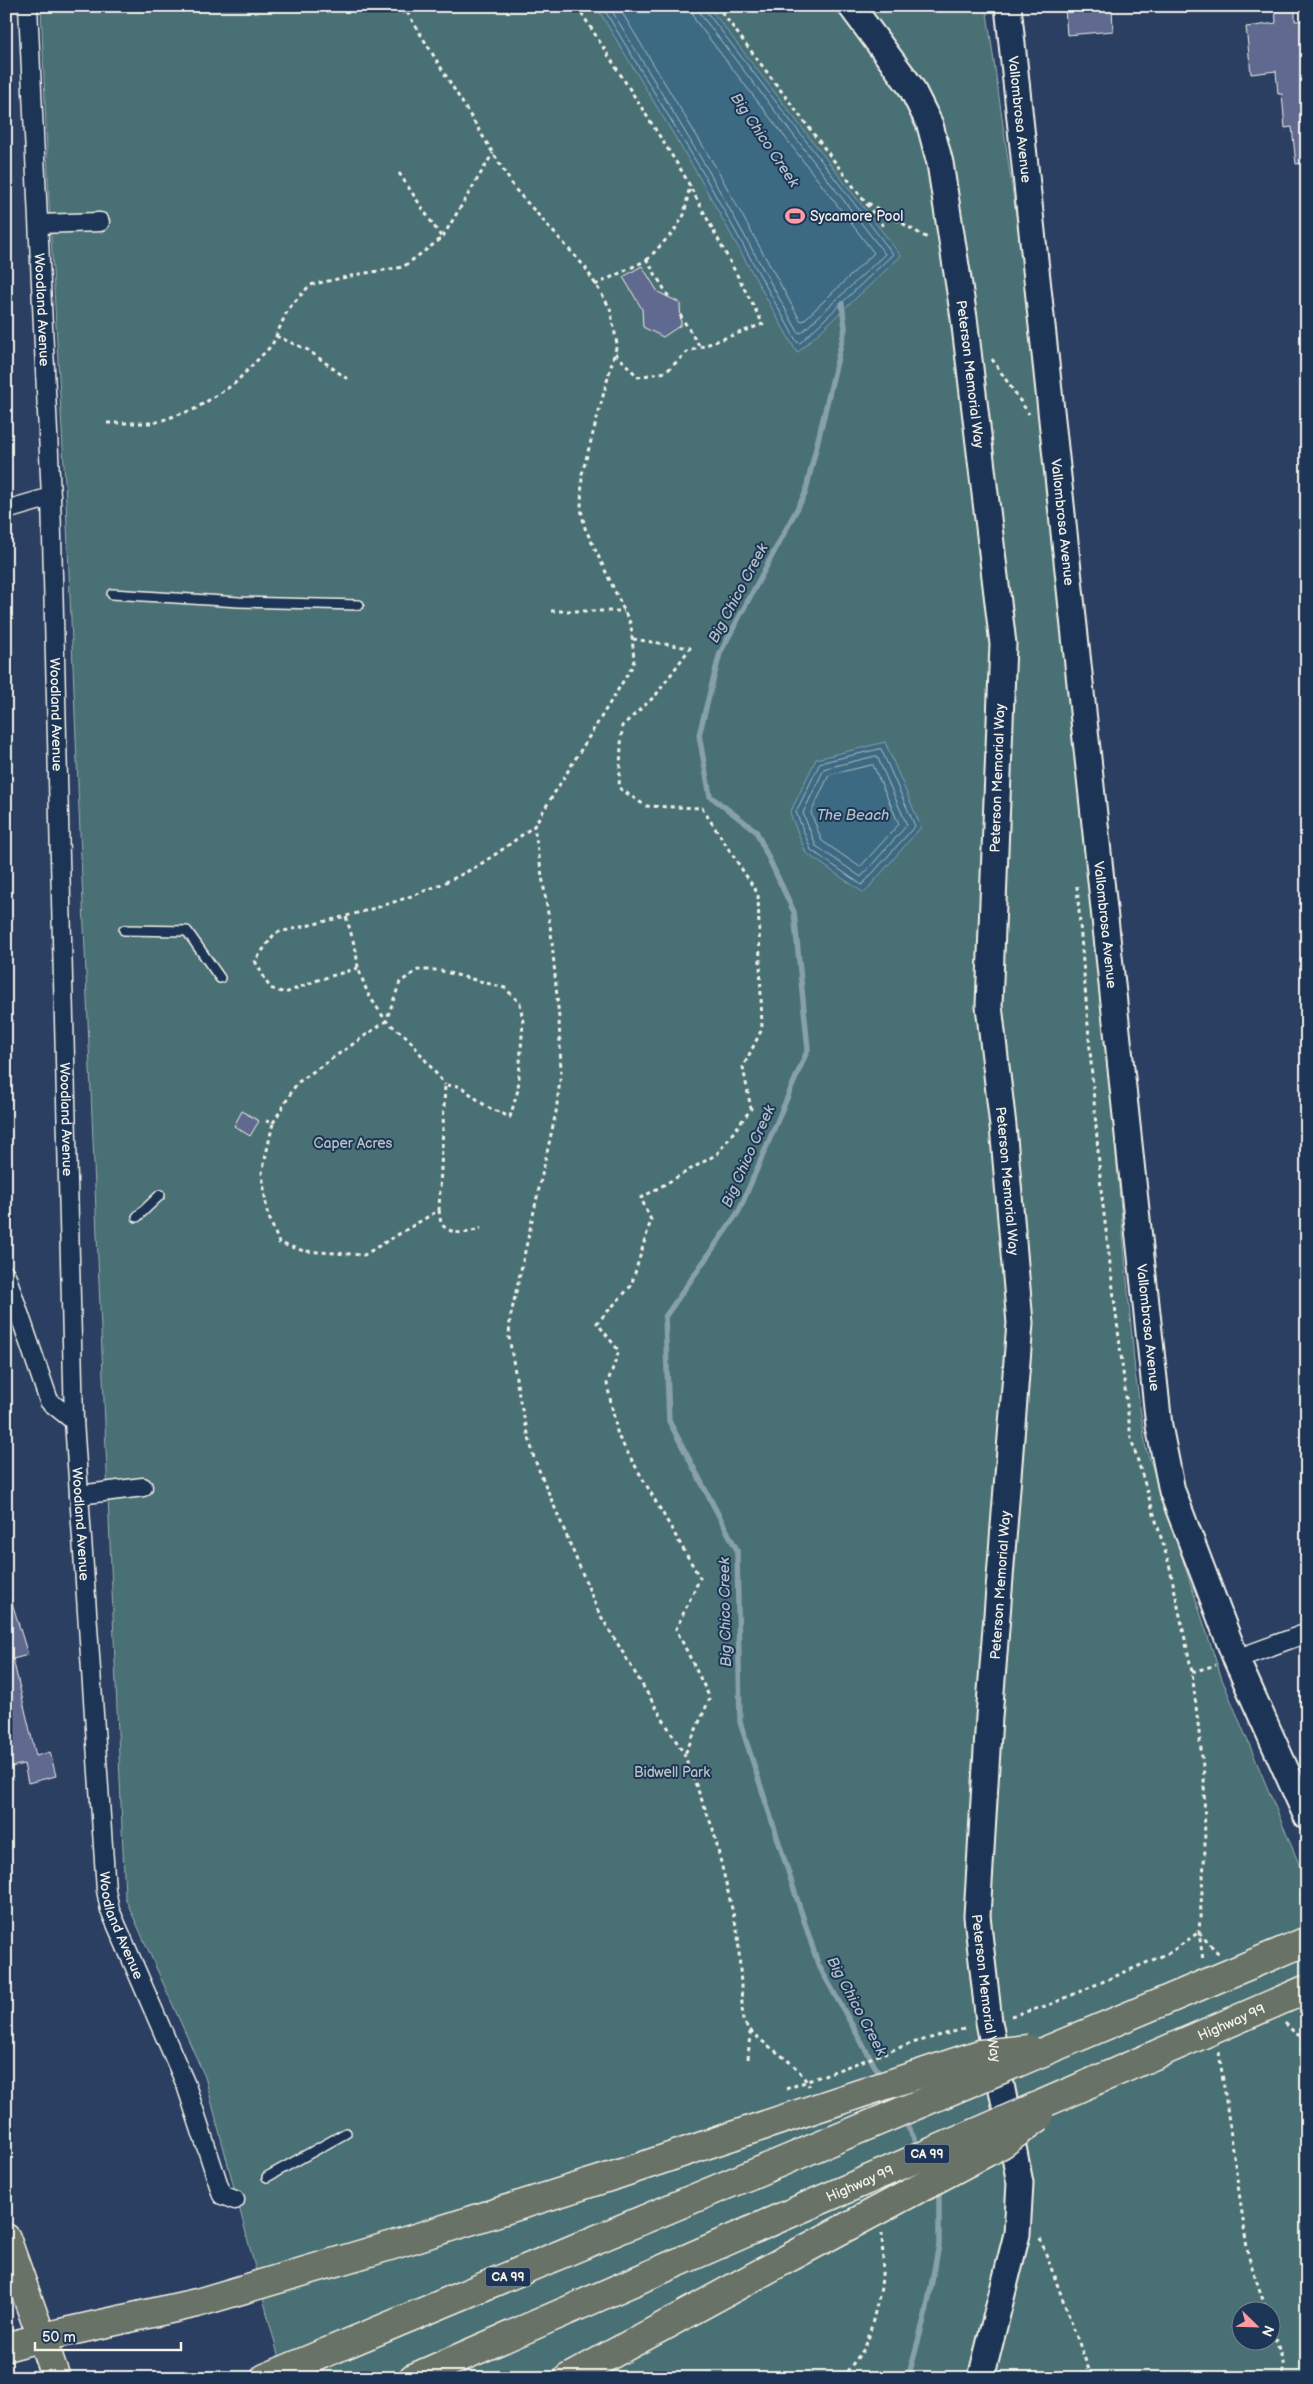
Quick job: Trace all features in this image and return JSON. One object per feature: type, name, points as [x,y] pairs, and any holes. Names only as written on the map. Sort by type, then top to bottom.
[{"type":"main road","name":"CA 99","points":[[265,2378],[1307,1941]]},
{"type":"main road","name":"Highway 99","points":[[413,2378],[1307,1989]]},
{"type":"main road","points":[[6,2347],[42,2336],[198,2303],[402,2242],[619,2174],[980,2054],[1058,2046]]},
{"type":"main road","points":[[568,2378],[1002,2144],[1086,2085]]},
{"type":"main road","points":[[6,2238],[56,2378]]},
{"type":"street","name":"Woodland Avenue","points":[[28,6],[51,497],[74,1421],[105,1880],[110,1910],[186,2085],[222,2195],[235,2200]]},
{"type":"street","name":"Peterson Memorial Way","points":[[851,6],[911,87],[930,125],[940,163],[981,455],[1003,644],[989,1006],[1003,1126],[1020,1322],[989,1717],[977,1916],[989,2022],[1020,2183],[1017,2234],[981,2378]]},
{"type":"street","name":"Vallombrosa Avenue","points":[[1008,6],[1159,1426],[1172,1492],[1236,1659],[1307,1817]]},
{"type":"street","points":[[39,224],[100,222]]},
{"type":"street","points":[[6,510],[51,497]]},
{"type":"street","points":[[6,1275],[49,1401],[74,1421]]},
{"type":"street","points":[[79,1495],[143,1487]]},
{"type":"street","points":[[1236,1659],[1307,1633]]},
{"type":"lane","points":[[112,594],[239,602],[359,604]]},
{"type":"lane","points":[[124,930],[187,931],[220,978]]},
{"type":"lane","points":[[137,1217],[160,1195]]},
{"type":"lane","points":[[267,2177],[346,2133]]},
{"type":"path","points":[[388,6],[394,11],[407,12],[416,6]]},
{"type":"path","points":[[577,6],[690,185],[763,324],[688,352],[666,372],[638,377],[615,353]]},
{"type":"path","points":[[717,6],[884,227]]},
{"type":"path","points":[[358,968],[318,980],[285,993],[270,988],[255,961],[275,933],[346,916],[430,888],[489,858],[534,826],[632,667],[632,630],[585,528],[581,509],[582,474],[617,344],[610,308],[585,267],[515,189],[407,12]]},
{"type":"path","points":[[106,423],[154,422],[195,409],[234,384],[272,345],[288,309],[310,285],[403,267],[442,238],[493,153]]},
{"type":"path","points":[[399,173],[442,238]]},
{"type":"path","points":[[596,285],[647,260],[674,231],[684,215],[690,185]]},
{"type":"path","points":[[865,201],[954,254]]},
{"type":"path","points":[[647,260],[670,299]]},
{"type":"path","points":[[680,315],[700,347]]},
{"type":"path","points":[[276,336],[308,350],[350,381]]},
{"type":"path","points":[[551,611],[624,611]]},
{"type":"path","points":[[633,639],[690,648],[656,694],[622,726],[619,788],[646,806],[702,808],[758,894],[762,1029],[743,1067],[751,1109],[717,1154],[641,1198],[651,1220],[632,1286],[597,1323],[619,1351],[607,1384],[618,1436],[700,1578],[676,1629],[710,1698],[684,1754]]},
{"type":"path","points":[[534,826],[551,932],[559,1018],[561,1072],[556,1112],[510,1319],[509,1337],[520,1401],[534,1458],[599,1613],[684,1754],[713,1829],[738,1934],[741,2009],[743,2021],[750,2032],[748,2059]]},
{"type":"path","points":[[346,916],[356,951],[358,968],[368,994],[386,1021],[408,1038],[445,1085],[439,1210],[441,1224],[449,1231],[466,1234],[481,1228]]},
{"type":"path","points":[[439,1210],[364,1255],[304,1251],[278,1243],[268,1212],[262,1173],[273,1123],[298,1083],[386,1021],[400,982],[418,970],[438,970],[505,988],[520,1003],[523,1022],[520,1070],[518,1090],[510,1117],[486,1106],[460,1086],[445,1085]]},
{"type":"path","points":[[266,1121],[273,1123]]},
{"type":"path","points":[[1192,1672],[1204,1775],[1206,1850],[1199,1932],[1204,1961]]},
{"type":"path","points":[[786,2089],[912,2043],[1058,2001],[1171,1952],[1199,1932]]},
{"type":"path","points":[[1218,2047],[1231,2123],[1248,2255],[1264,2302]]},
{"type":"path","points":[[1037,2230],[1092,2378]]},
{"type":"path","points":[[1280,2352],[1283,2361],[1283,2378]]},
{"type":"green space","name":"Bidwell Park","points":[[41,6],[986,6],[1033,333],[1105,1026],[1135,1372],[1146,1448],[1222,1679],[1307,1883],[1307,2378],[284,2378],[205,2077],[125,1898],[66,501],[49,201]]},
{"type":"water","name":"Sycamore Pool","points":[[596,6],[708,6],[901,256],[797,353],[698,175]]},
{"type":"water","name":"The Beach","points":[[885,742],[921,827],[864,893],[806,853],[790,813],[816,759]]},
{"type":"building","points":[[1112,6],[1113,31],[1067,35],[1065,9]]},
{"type":"building","points":[[1275,6],[1295,6],[1295,21],[1307,20],[1307,163],[1296,164],[1292,127],[1285,128],[1282,94],[1278,94],[1276,71],[1251,74],[1246,27],[1276,23]]},
{"type":"building","points":[[642,266],[658,292],[680,303],[681,325],[663,337],[643,327],[642,309],[623,277]]},
{"type":"building","points":[[242,1111],[259,1121],[250,1136],[234,1126]]},
{"type":"building","points":[[10,1596],[28,1655],[13,1659],[36,1756],[50,1752],[56,1776],[28,1783],[24,1764],[6,1768],[6,1597]]},
{"type":"waterway","name":"Big Chico Creek","points":[[842,304],[845,328],[805,494],[720,653],[699,735],[710,796],[756,831],[794,912],[808,1049],[739,1211],[665,1317],[669,1421],[737,1550],[740,1722],[818,1964],[882,2079]]},
{"type":"waterway","name":"Big Chico Creek","points":[[903,2118],[920,2149]]},
{"type":"waterway","name":"Big Chico Creek","points":[[908,2378],[926,2312],[939,2245],[939,2186]]},
{"type":"place","name":"Sycamore Pool","points":[[795,216]]},
{"type":"park label","name":"Caper Acres","points":[[353,1143]]}]
